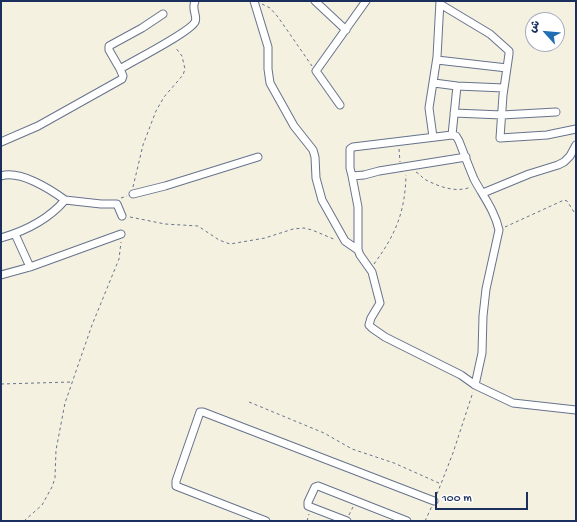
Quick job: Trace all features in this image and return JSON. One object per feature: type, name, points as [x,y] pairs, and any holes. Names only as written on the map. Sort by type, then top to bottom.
[{"type":"street","points":[[120,69],[171,40],[194,24],[196,18],[193,7],[195,1]]},
{"type":"street","points":[[315,1],[346,30]]},
{"type":"street","points":[[340,105],[316,71],[366,1]]},
{"type":"street","points":[[257,2],[263,33],[267,43],[270,82],[294,126],[313,150],[315,157],[316,178],[320,195],[345,241],[358,250]]},
{"type":"street","points":[[433,137],[429,108],[437,60],[440,3],[490,34],[510,54],[504,88],[501,139],[576,129]]},
{"type":"street","points":[[1,142],[38,126],[123,78],[120,69],[109,50],[109,46],[142,28],[162,14]]},
{"type":"street","points":[[437,60],[507,68]]},
{"type":"street","points":[[434,83],[457,86],[504,88]]},
{"type":"street","points":[[452,135],[457,86]]},
{"type":"street","points":[[454,113],[502,115],[556,112]]},
{"type":"street","points":[[475,386],[482,353],[483,316],[486,289],[499,230],[497,222],[477,184],[459,141],[456,136],[452,135],[351,148],[350,168],[358,207],[358,250],[375,280],[380,303],[369,322],[372,328],[385,337],[461,375],[475,386],[513,403],[576,410]]},
{"type":"street","points":[[483,193],[529,174],[564,162],[570,156],[576,145]]},
{"type":"street","points":[[133,194],[258,157]]},
{"type":"street","points":[[352,176],[466,157]]},
{"type":"street","points":[[1,176],[12,175],[23,178],[46,187],[65,200],[101,204],[117,204],[122,216]]},
{"type":"street","points":[[1,238],[15,234],[44,218],[58,208],[65,200]]},
{"type":"street","points":[[15,234],[30,267]]},
{"type":"street","points":[[1,275],[30,267],[121,234]]},
{"type":"street","points":[[266,521],[176,486],[176,481],[200,412],[434,501]]},
{"type":"street","points":[[347,521],[308,506],[308,502],[316,486],[406,521]]},
{"type":"path","points":[[257,2],[270,8],[278,17],[316,71]]},
{"type":"path","points":[[117,204],[122,197],[133,194],[134,182],[148,130],[164,98],[183,75],[185,68],[182,56],[171,40]]},
{"type":"path","points":[[370,269],[393,235],[400,218],[406,186],[398,141]]},
{"type":"path","points":[[414,172],[420,174],[424,179],[441,187],[457,190],[469,188],[477,184]]},
{"type":"path","points":[[499,230],[564,200],[567,201],[576,215]]},
{"type":"path","points":[[122,216],[165,224],[198,226],[219,240],[230,244],[265,238],[293,229],[304,228],[312,230],[333,240],[345,241]]},
{"type":"path","points":[[24,521],[42,505],[52,487],[56,450],[65,403],[92,325],[119,259],[121,234]]},
{"type":"path","points":[[1,384],[73,382]]},
{"type":"path","points":[[425,521],[453,454],[475,386]]},
{"type":"path","points":[[249,402],[324,433],[352,449],[394,463],[441,484]]},
{"type":"path","points":[[347,521],[355,501]]},
{"type":"path","points":[[307,521],[311,508]]}]
